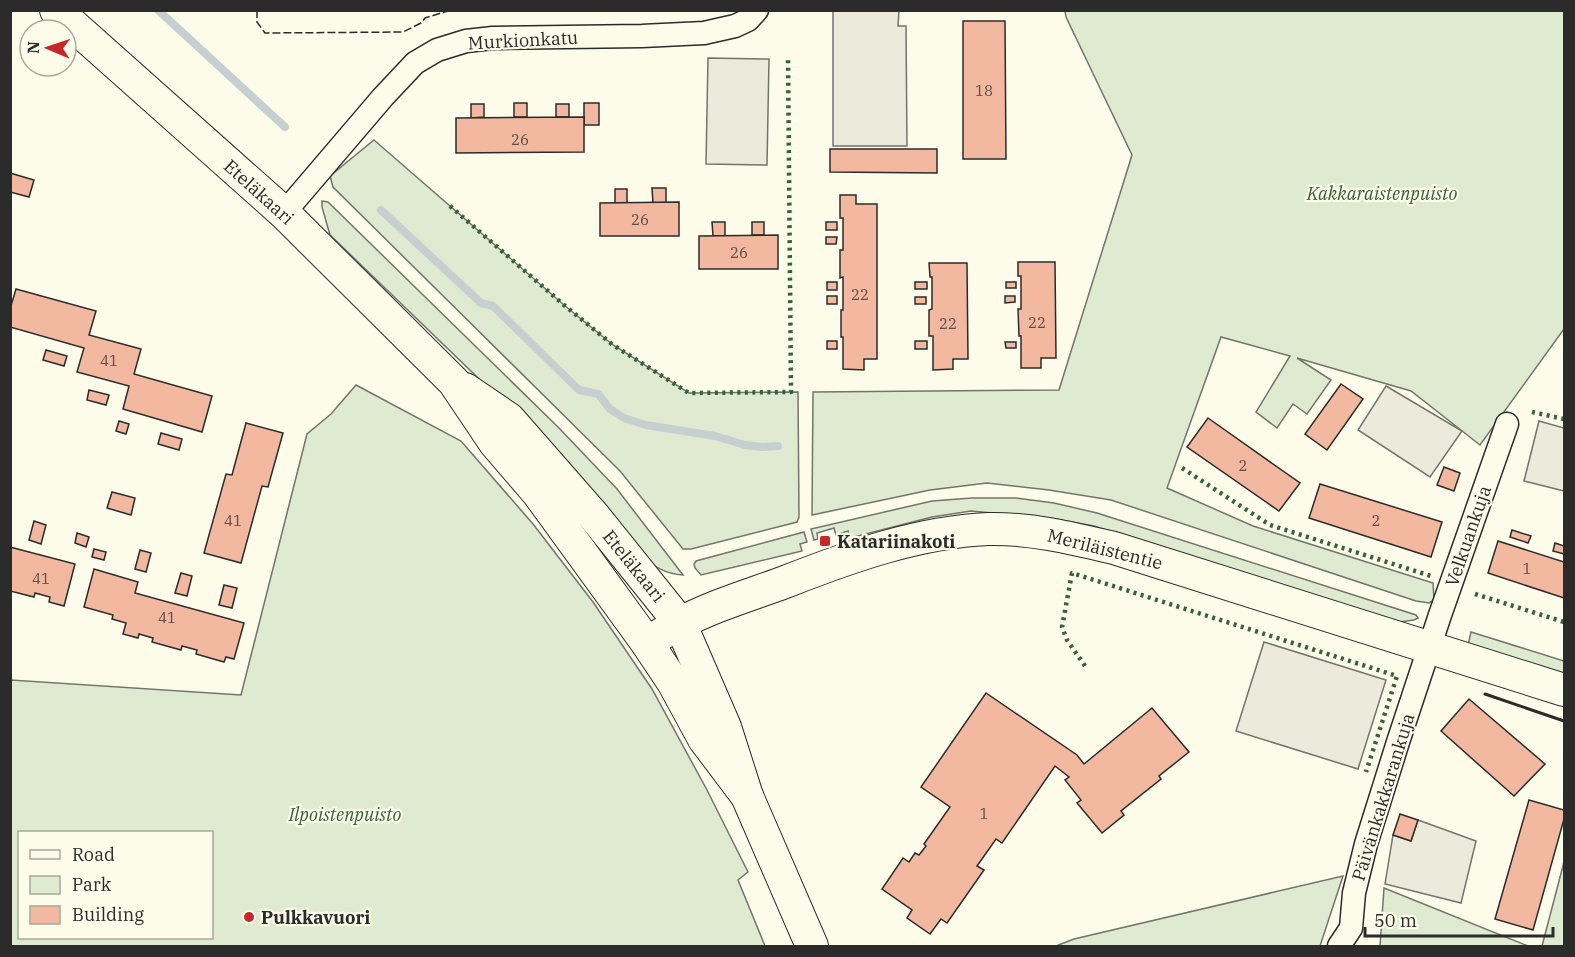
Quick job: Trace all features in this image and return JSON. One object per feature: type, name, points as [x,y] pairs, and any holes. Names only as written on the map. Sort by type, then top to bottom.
[{"type":"main road","name":"Eteläkaari","points":[[56,10],[284,213],[454,382],[495,442],[538,493],[647,643],[673,682],[704,739],[747,796]]},
{"type":"main road","name":"Eteläkaari","points":[[454,382],[510,418],[594,516],[680,623],[725,728],[747,796],[812,946]]},
{"type":"main road","name":"Meriläistentie","points":[[647,643],[680,623],[709,610],[874,550],[913,540],[988,529],[1057,535],[1114,548],[1564,690]]},
{"type":"street","name":"Murkionkatu","points":[[284,213],[383,96],[415,63],[437,50],[466,41],[493,38],[704,33],[735,26],[748,20],[757,10]]},
{"type":"street","name":"Velkuankuja","points":[[1430,647],[1507,424]]},
{"type":"street","name":"Päivänkakkarankuja","points":[[1339,946],[1351,928],[1354,893],[1366,844],[1430,647]]},
{"type":"green space","name":"Kakkaraistenpuisto","points":[[1065,11],[1564,11],[1564,329],[1480,445],[1411,391],[1297,358],[1331,380],[1307,414],[1293,404],[1277,428],[1256,412],[1290,356],[1221,337],[1167,488],[1253,526],[1433,583],[1434,600],[1429,603],[1416,601],[1111,500],[1049,490],[987,483],[930,490],[812,515],[813,392],[1059,390],[1132,155]]},
{"type":"green space","points":[[374,140],[613,345],[689,393],[798,392],[799,517],[797,522],[691,549],[683,549],[620,471],[333,187],[330,176]]},
{"type":"green space","points":[[322,201],[328,202],[559,428],[617,489],[683,575],[661,569],[642,557],[532,430],[330,235]]},
{"type":"green space","name":"Ilpoistenpuisto","points":[[356,385],[461,441],[533,524],[593,602],[652,689],[748,872],[738,880],[765,946],[11,946],[11,680],[241,695],[307,434],[331,414]]},
{"type":"green space","points":[[1016,498],[1054,503],[1097,513],[1416,615],[1418,618],[1399,622],[1094,526],[1050,518],[971,511],[932,517],[850,538],[848,531],[836,535],[834,528],[817,533],[818,539],[814,540],[811,529],[932,501]]},
{"type":"green space","points":[[804,532],[807,542],[800,544],[802,551],[701,575],[695,568],[696,561]]},
{"type":"green space","points":[[1471,632],[1564,661],[1564,675],[1468,645]]},
{"type":"green space","points":[[1564,862],[1564,946],[1542,946]]},
{"type":"green space","points":[[1343,876],[1320,946],[1056,946],[1074,939]]},
{"type":"green space","points":[[1384,888],[1528,946],[1380,946]]},
{"type":"shaded area","points":[[833,11],[899,11],[898,26],[906,26],[907,146],[833,146]]},
{"type":"shaded area","points":[[708,58],[769,59],[767,165],[706,164]]},
{"type":"shaded area","points":[[1386,386],[1462,431],[1430,477],[1358,430]]},
{"type":"shaded area","points":[[1539,421],[1564,428],[1564,491],[1524,481]]},
{"type":"shaded area","points":[[1264,642],[1386,680],[1358,769],[1236,731]]},
{"type":"shaded area","points":[[1418,820],[1476,841],[1461,903],[1385,884],[1393,835],[1411,841]]},
{"type":"building","points":[[963,21],[1005,21],[1006,159],[963,159]]},
{"type":"building","points":[[514,103],[527,103],[527,117],[514,117]]},
{"type":"building","points":[[584,103],[599,103],[599,125],[584,125]]},
{"type":"building","points":[[471,104],[484,104],[484,117],[471,118]]},
{"type":"building","points":[[556,104],[569,104],[569,117],[556,117]]},
{"type":"building","points":[[584,117],[584,152],[456,153],[456,118]]},
{"type":"building","points":[[830,149],[937,149],[937,173],[830,172]]},
{"type":"building","points":[[10,173],[34,180],[29,197],[10,192]]},
{"type":"building","points":[[652,188],[666,188],[666,203],[653,203]]},
{"type":"building","points":[[615,189],[627,189],[627,203],[615,203]]},
{"type":"building","points":[[840,195],[856,195],[856,204],[877,204],[877,359],[864,359],[864,370],[843,369],[841,310],[843,310],[843,277],[840,278],[840,250],[843,250],[843,218],[840,218]]},
{"type":"building","points":[[679,202],[679,236],[600,236],[600,203]]},
{"type":"building","points":[[712,222],[725,222],[725,236],[713,236]]},
{"type":"building","points":[[752,222],[764,222],[764,235],[752,235]]},
{"type":"building","points":[[826,222],[837,222],[837,230],[826,230]]},
{"type":"building","points":[[778,235],[778,269],[699,269],[699,236]]},
{"type":"building","points":[[826,237],[837,237],[836,244],[826,244]]},
{"type":"building","points":[[1018,262],[1055,262],[1056,358],[1041,358],[1041,368],[1021,368],[1018,309],[1021,309],[1021,276],[1018,276]]},
{"type":"building","points":[[929,263],[967,263],[968,359],[953,359],[953,369],[933,370],[933,336],[929,336],[932,277],[930,277]]},
{"type":"building","points":[[827,282],[837,282],[837,290],[827,290]]},
{"type":"building","points":[[915,282],[927,282],[927,289],[915,289]]},
{"type":"building","points":[[1006,282],[1016,282],[1016,288],[1006,288]]},
{"type":"building","points":[[16,289],[96,311],[89,335],[141,349],[134,374],[212,396],[202,432],[123,409],[129,386],[77,372],[84,348],[10,327],[10,309]]},
{"type":"building","points":[[827,296],[837,296],[837,304],[827,304]]},
{"type":"building","points":[[1005,296],[1015,296],[1015,302],[1005,303]]},
{"type":"building","points":[[915,297],[926,297],[926,304],[915,304]]},
{"type":"building","points":[[827,341],[837,341],[837,349],[827,349]]},
{"type":"building","points":[[915,341],[927,341],[927,349],[915,349]]},
{"type":"building","points":[[1005,342],[1016,342],[1016,348],[1006,348]]},
{"type":"building","points":[[46,350],[67,356],[64,366],[43,360]]},
{"type":"building","points":[[1341,384],[1363,399],[1327,450],[1305,434]]},
{"type":"building","points":[[89,390],[109,395],[106,405],[87,400]]},
{"type":"building","points":[[1208,418],[1300,483],[1279,511],[1187,447]]},
{"type":"building","points":[[119,421],[129,424],[126,434],[116,431]]},
{"type":"building","points":[[246,423],[283,433],[268,487],[262,486],[241,563],[204,553],[226,474],[232,475]]},
{"type":"building","points":[[161,433],[182,439],[179,450],[158,444]]},
{"type":"building","points":[[1444,467],[1460,473],[1454,491],[1437,485]]},
{"type":"building","points":[[1320,484],[1442,522],[1431,557],[1309,518]]},
{"type":"building","points":[[112,492],[135,498],[131,515],[107,508]]},
{"type":"building","points":[[34,521],[46,525],[41,544],[29,540]]},
{"type":"building","points":[[1512,530],[1531,536],[1528,543],[1510,537]]},
{"type":"building","points":[[77,533],[89,537],[86,547],[75,543]]},
{"type":"building","points":[[1498,541],[1564,562],[1564,598],[1488,573]]},
{"type":"building","points":[[1555,543],[1564,546],[1564,554],[1553,551]]},
{"type":"building","points":[[10,547],[75,564],[64,606],[49,602],[50,597],[35,593],[34,597],[10,591]]},
{"type":"building","points":[[94,549],[106,552],[104,560],[92,557]]},
{"type":"building","points":[[140,550],[151,553],[146,572],[135,569]]},
{"type":"building","points":[[94,569],[138,582],[135,593],[244,623],[234,659],[226,657],[224,662],[196,654],[197,650],[182,646],[181,650],[152,642],[153,638],[139,634],[138,638],[123,634],[126,623],[112,619],[113,615],[84,607]]},
{"type":"building","points":[[181,573],[192,576],[187,596],[175,593]]},
{"type":"building","points":[[224,585],[237,588],[232,608],[219,605]]},
{"type":"building","points":[[986,693],[1077,755],[1084,764],[1152,708],[1189,752],[1159,776],[1161,779],[1121,811],[1124,815],[1102,833],[1077,803],[1081,800],[1065,780],[1069,777],[1055,766],[1002,843],[996,839],[977,866],[984,870],[947,923],[941,919],[930,934],[907,918],[912,910],[882,889],[903,858],[909,862],[915,853],[919,855],[950,807],[921,787]]},
{"type":"building","points":[[1469,699],[1545,764],[1514,796],[1441,731]]},
{"type":"building","points":[[1529,800],[1564,810],[1564,819],[1533,930],[1495,919]]},
{"type":"building","points":[[1400,814],[1418,820],[1411,841],[1393,835]]},
{"type":"waterway","points":[[158,10],[285,127]]},
{"type":"waterway","points":[[381,210],[481,303],[493,306],[579,390],[598,394],[610,409],[624,418],[646,425],[715,436],[745,445],[778,446]]},
{"type":"hedge","points":[[450,206],[613,345],[689,393],[791,392],[788,56]]},
{"type":"hedge","points":[[1532,412],[1564,419]]},
{"type":"hedge","points":[[1182,468],[1270,525],[1431,576]]},
{"type":"hedge","points":[[1085,666],[1067,640],[1062,627],[1072,573],[1397,676],[1366,772]]},
{"type":"hedge","points":[[1475,594],[1564,622]]},
{"type":"fence","points":[[257,10],[257,22],[265,33],[403,32],[421,23],[425,18],[451,10]]},
{"type":"wall","points":[[1485,694],[1564,721]]},
{"type":"place","name":"Katariinakoti","points":[[825,541]]},
{"type":"place","name":"Pulkkavuori","points":[[249,917]]}]
